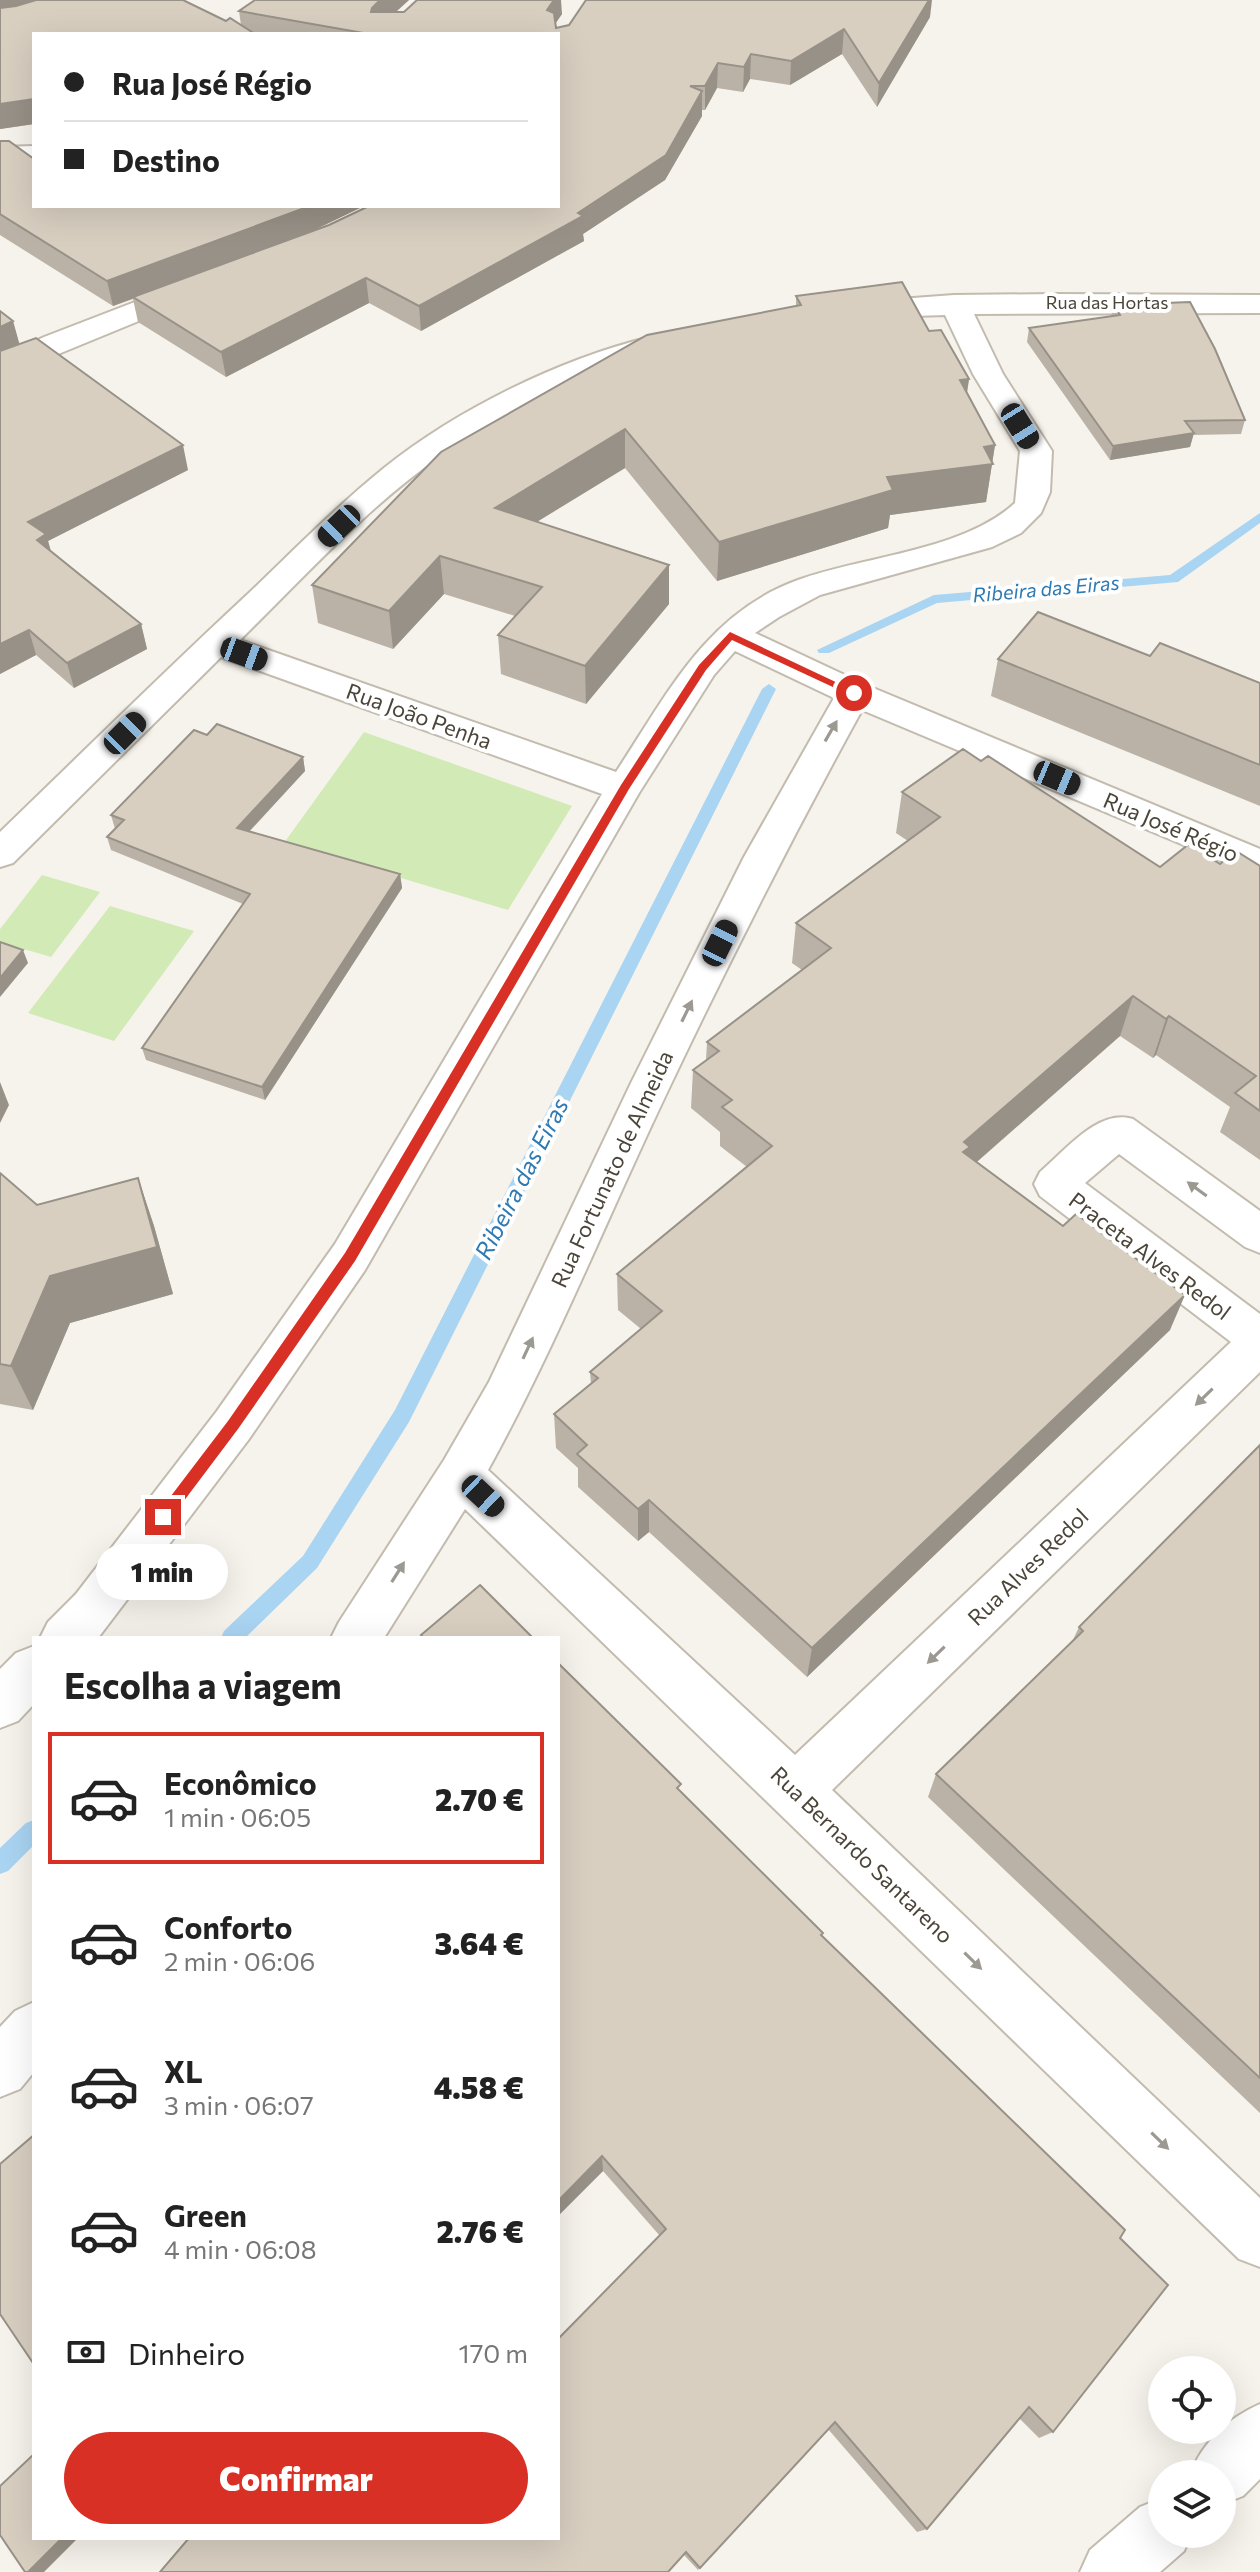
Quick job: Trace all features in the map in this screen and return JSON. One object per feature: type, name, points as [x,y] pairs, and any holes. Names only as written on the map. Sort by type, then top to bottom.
[{"type":"street","points":[[0,155],[32,154]]},
{"type":"street","points":[[0,369],[80,332],[218,279]]},
{"type":"street","points":[[67,1636],[93,1610],[233,1425],[350,1257],[624,788],[702,667],[730,635],[767,609],[808,588],[980,540],[1009,526],[1030,506],[1034,492],[1036,451],[988,374],[954,304]]},
{"type":"street","name":"Rua das Hortas","points":[[827,310],[954,304],[1260,304]]},
{"type":"street","points":[[0,854],[215,643],[380,487],[437,444],[504,404],[570,374],[681,338]]},
{"type":"street","name":"Rua José Régio","points":[[730,635],[854,693],[1260,864]]},
{"type":"street","name":"Rua João Penha","points":[[215,643],[624,788]]},
{"type":"street","name":"Rua Fortunato de Almeida","points":[[357,1636],[461,1475],[506,1395],[651,1083],[755,871],[854,693]]},
{"type":"street","name":"Praceta Alves Redol","points":[[1260,1235],[1118,1131],[1055,1184],[1260,1341]]},
{"type":"street","name":"Rua Alves Redol","points":[[795,1790],[1260,1341]]},
{"type":"street","name":"Rua Bernardo Santareno","points":[[461,1475],[795,1790],[1260,2238]]},
{"type":"street","points":[[0,1704],[32,1671]]},
{"type":"street","points":[[0,2069],[32,2032]]},
{"type":"street","points":[[1235,2460],[1260,2435]]},
{"type":"street","points":[[1112,2572],[1148,2541]]},
{"type":"green space","points":[[364,732],[572,806],[508,910],[284,843]]},
{"type":"green space","points":[[42,875],[100,892],[51,957],[0,942],[0,929]]},
{"type":"green space","points":[[110,906],[194,931],[114,1041],[28,1013]]},
{"type":"building","points":[[36,0],[183,0],[226,21],[230,18],[252,32],[32,32],[32,99],[0,104],[0,8]]},
{"type":"building","points":[[255,0],[380,0],[371,12],[404,12],[417,0],[554,0],[547,10],[554,13],[556,28],[569,25],[586,0],[929,0],[879,83],[844,29],[791,61],[751,54],[744,67],[718,63],[705,86],[690,86],[702,91],[666,155],[578,213],[583,216],[419,306],[366,278],[221,352],[133,297],[329,225],[365,208],[560,208],[560,32],[358,32],[239,11]]},
{"type":"building","points":[[0,141],[9,141],[32,158],[32,208],[305,208],[107,281],[0,214]]},
{"type":"building","points":[[902,282],[929,331],[941,330],[969,379],[960,380],[995,445],[984,447],[993,464],[887,477],[893,490],[719,542],[625,429],[495,508],[669,565],[585,666],[498,635],[542,587],[440,556],[389,611],[312,585],[441,452],[647,335],[801,305],[796,296]]},
{"type":"building","points":[[1190,302],[1215,349],[1245,420],[1185,421],[1194,433],[1113,446],[1029,328],[1120,315],[1114,305]]},
{"type":"building","points":[[0,311],[13,321],[0,327]]},
{"type":"building","points":[[36,338],[183,445],[28,522],[46,534],[37,540],[141,624],[67,663],[29,630],[0,644],[0,351]]},
{"type":"building","points":[[1038,612],[1150,656],[1160,643],[1260,683],[1260,765],[998,659]]},
{"type":"building","points":[[217,724],[303,757],[237,828],[400,874],[262,1087],[142,1048],[250,894],[107,837],[124,820],[111,815],[194,730],[207,735]]},
{"type":"building","points":[[963,749],[981,761],[988,756],[1160,867],[1189,844],[1220,864],[1236,851],[1260,866],[1260,1111],[1235,1093],[1256,1076],[1169,1016],[1166,1019],[1133,996],[964,1142],[970,1147],[963,1152],[1063,1226],[1076,1214],[1185,1295],[812,1648],[649,1500],[638,1509],[577,1454],[587,1445],[554,1414],[598,1378],[590,1372],[662,1311],[617,1274],[772,1146],[722,1107],[732,1100],[693,1070],[719,1051],[707,1042],[831,948],[796,923],[940,817],[902,792]]},
{"type":"building","points":[[0,942],[23,950],[0,978]]},
{"type":"building","points":[[0,1173],[37,1205],[138,1178],[157,1247],[50,1276],[11,1366],[0,1364]]},
{"type":"building","points":[[1260,1445],[1260,2078],[936,1774],[1083,1631],[1079,1627]]},
{"type":"building","points":[[480,1585],[531,1636],[422,1636]]},
{"type":"building","points":[[560,1665],[681,1784],[677,1788],[823,1933],[821,1935],[1125,2230],[1120,2238],[1168,2285],[1053,2432],[1029,2407],[927,2529],[835,2422],[700,2568],[686,2552],[668,2572],[160,2572],[187,2540],[560,2540],[560,2337],[666,2229],[602,2156],[560,2199]]},
{"type":"building","points":[[32,2137],[32,2362],[0,2314],[0,2164]]},
{"type":"building","points":[[32,2456],[32,2540],[60,2540],[28,2572],[0,2535],[0,2486]]},
{"type":"waterway","name":"Ribeira das Eiras","points":[[824,650],[934,599],[1173,579],[1260,517]]},
{"type":"waterway","name":"Ribeira das Eiras","points":[[233,1636],[310,1562],[402,1416],[769,689]]},
{"type":"waterway","name":"Ribeira das Eiras","points":[[0,1863],[32,1832]]},
{"type":"route","points":[[163,1517],[233,1425],[350,1257],[624,788],[702,667],[730,635],[854,693]]}]
